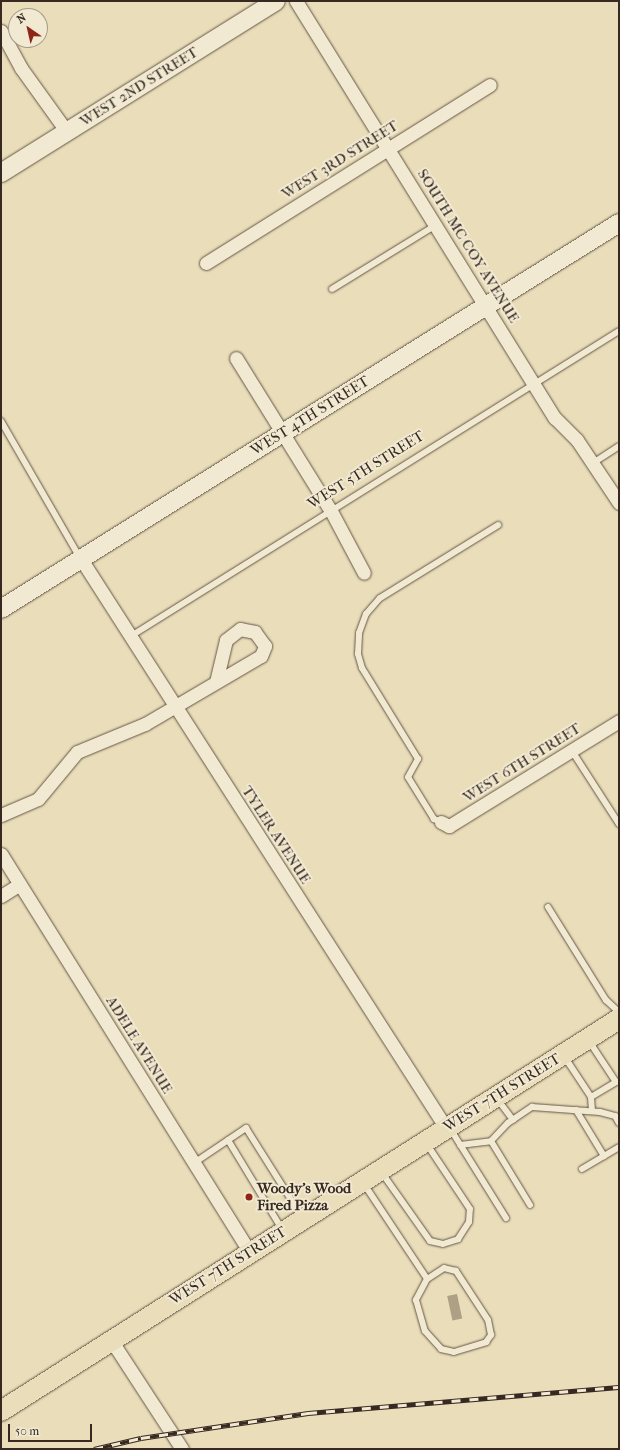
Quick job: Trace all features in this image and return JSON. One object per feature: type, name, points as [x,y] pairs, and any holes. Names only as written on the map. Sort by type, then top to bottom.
[{"type":"main road","name":"WEST 7TH STREET","points":[[1,1411],[619,1019]]},
{"type":"street","name":"WEST 2ND STREET","points":[[1,173],[276,1]]},
{"type":"street","name":"SOUTH MC COY AVENUE","points":[[296,1],[437,224],[555,418],[593,463],[619,503]]},
{"type":"street","points":[[1,31],[21,68],[67,132]]},
{"type":"street","name":"WEST 3RD STREET","points":[[206,263],[490,85]]},
{"type":"street","name":"WEST 4TH STREET","points":[[1,609],[619,223]]},
{"type":"street","points":[[236,358],[332,511],[364,573]]},
{"type":"street","name":"TYLER AVENUE","points":[[81,559],[175,707],[448,1127]]},
{"type":"street","points":[[1,815],[38,799],[77,752],[145,724],[216,682]]},
{"type":"street","name":"WEST 6TH STREET","points":[[441,822],[449,826],[619,721]]},
{"type":"street","name":"ADELE AVENUE","points":[[1,854],[250,1253]]},
{"type":"street","points":[[1,896],[20,884]]},
{"type":"street","points":[[111,1340],[182,1449]]},
{"type":"lane","points":[[332,289],[437,224]]},
{"type":"lane","name":"WEST 5TH STREET","points":[[131,636],[619,331]]},
{"type":"lane","points":[[1,421],[81,559]]},
{"type":"lane","points":[[593,463],[619,446]]},
{"type":"lane","points":[[441,822],[434,819],[408,777],[418,759],[362,668],[358,654],[359,633],[366,614],[380,598],[498,524]]},
{"type":"lane","points":[[572,751],[619,824]]},
{"type":"lane","points":[[548,907],[606,1000],[619,1012]]},
{"type":"lane","points":[[588,1039],[616,1082],[591,1097]]},
{"type":"lane","points":[[563,1055],[591,1097],[592,1111]]},
{"type":"lane","points":[[496,1097],[513,1120]]},
{"type":"lane","points":[[460,1145],[490,1141],[513,1120],[532,1108],[592,1111],[615,1116],[619,1123]]},
{"type":"lane","points":[[576,1110],[604,1156]]},
{"type":"lane","points":[[448,1127],[506,1218]]},
{"type":"lane","points":[[194,1163],[246,1128],[303,1219]]},
{"type":"lane","points":[[228,1140],[283,1231]]},
{"type":"lane","points":[[490,1141],[530,1205]]},
{"type":"lane","points":[[380,1170],[430,1241],[443,1244],[458,1238],[470,1222],[470,1209],[425,1142]]},
{"type":"lane","points":[[582,1169],[619,1147]]},
{"type":"lane","points":[[362,1181],[428,1279]]},
{"type":"lane","points":[[444,1268],[456,1271],[488,1320],[491,1334],[486,1342],[459,1351],[441,1349],[425,1331],[418,1313],[416,1300],[428,1279],[444,1268]]},
{"type":"shaded area","points":[[457,1294],[462,1318],[452,1321],[447,1296]]},
{"type":"railway","points":[[94,1449],[141,1438],[308,1413],[619,1387]]},
{"type":"place","name":"Woody's Wood Fired Pizza","points":[[249,1197]]}]
